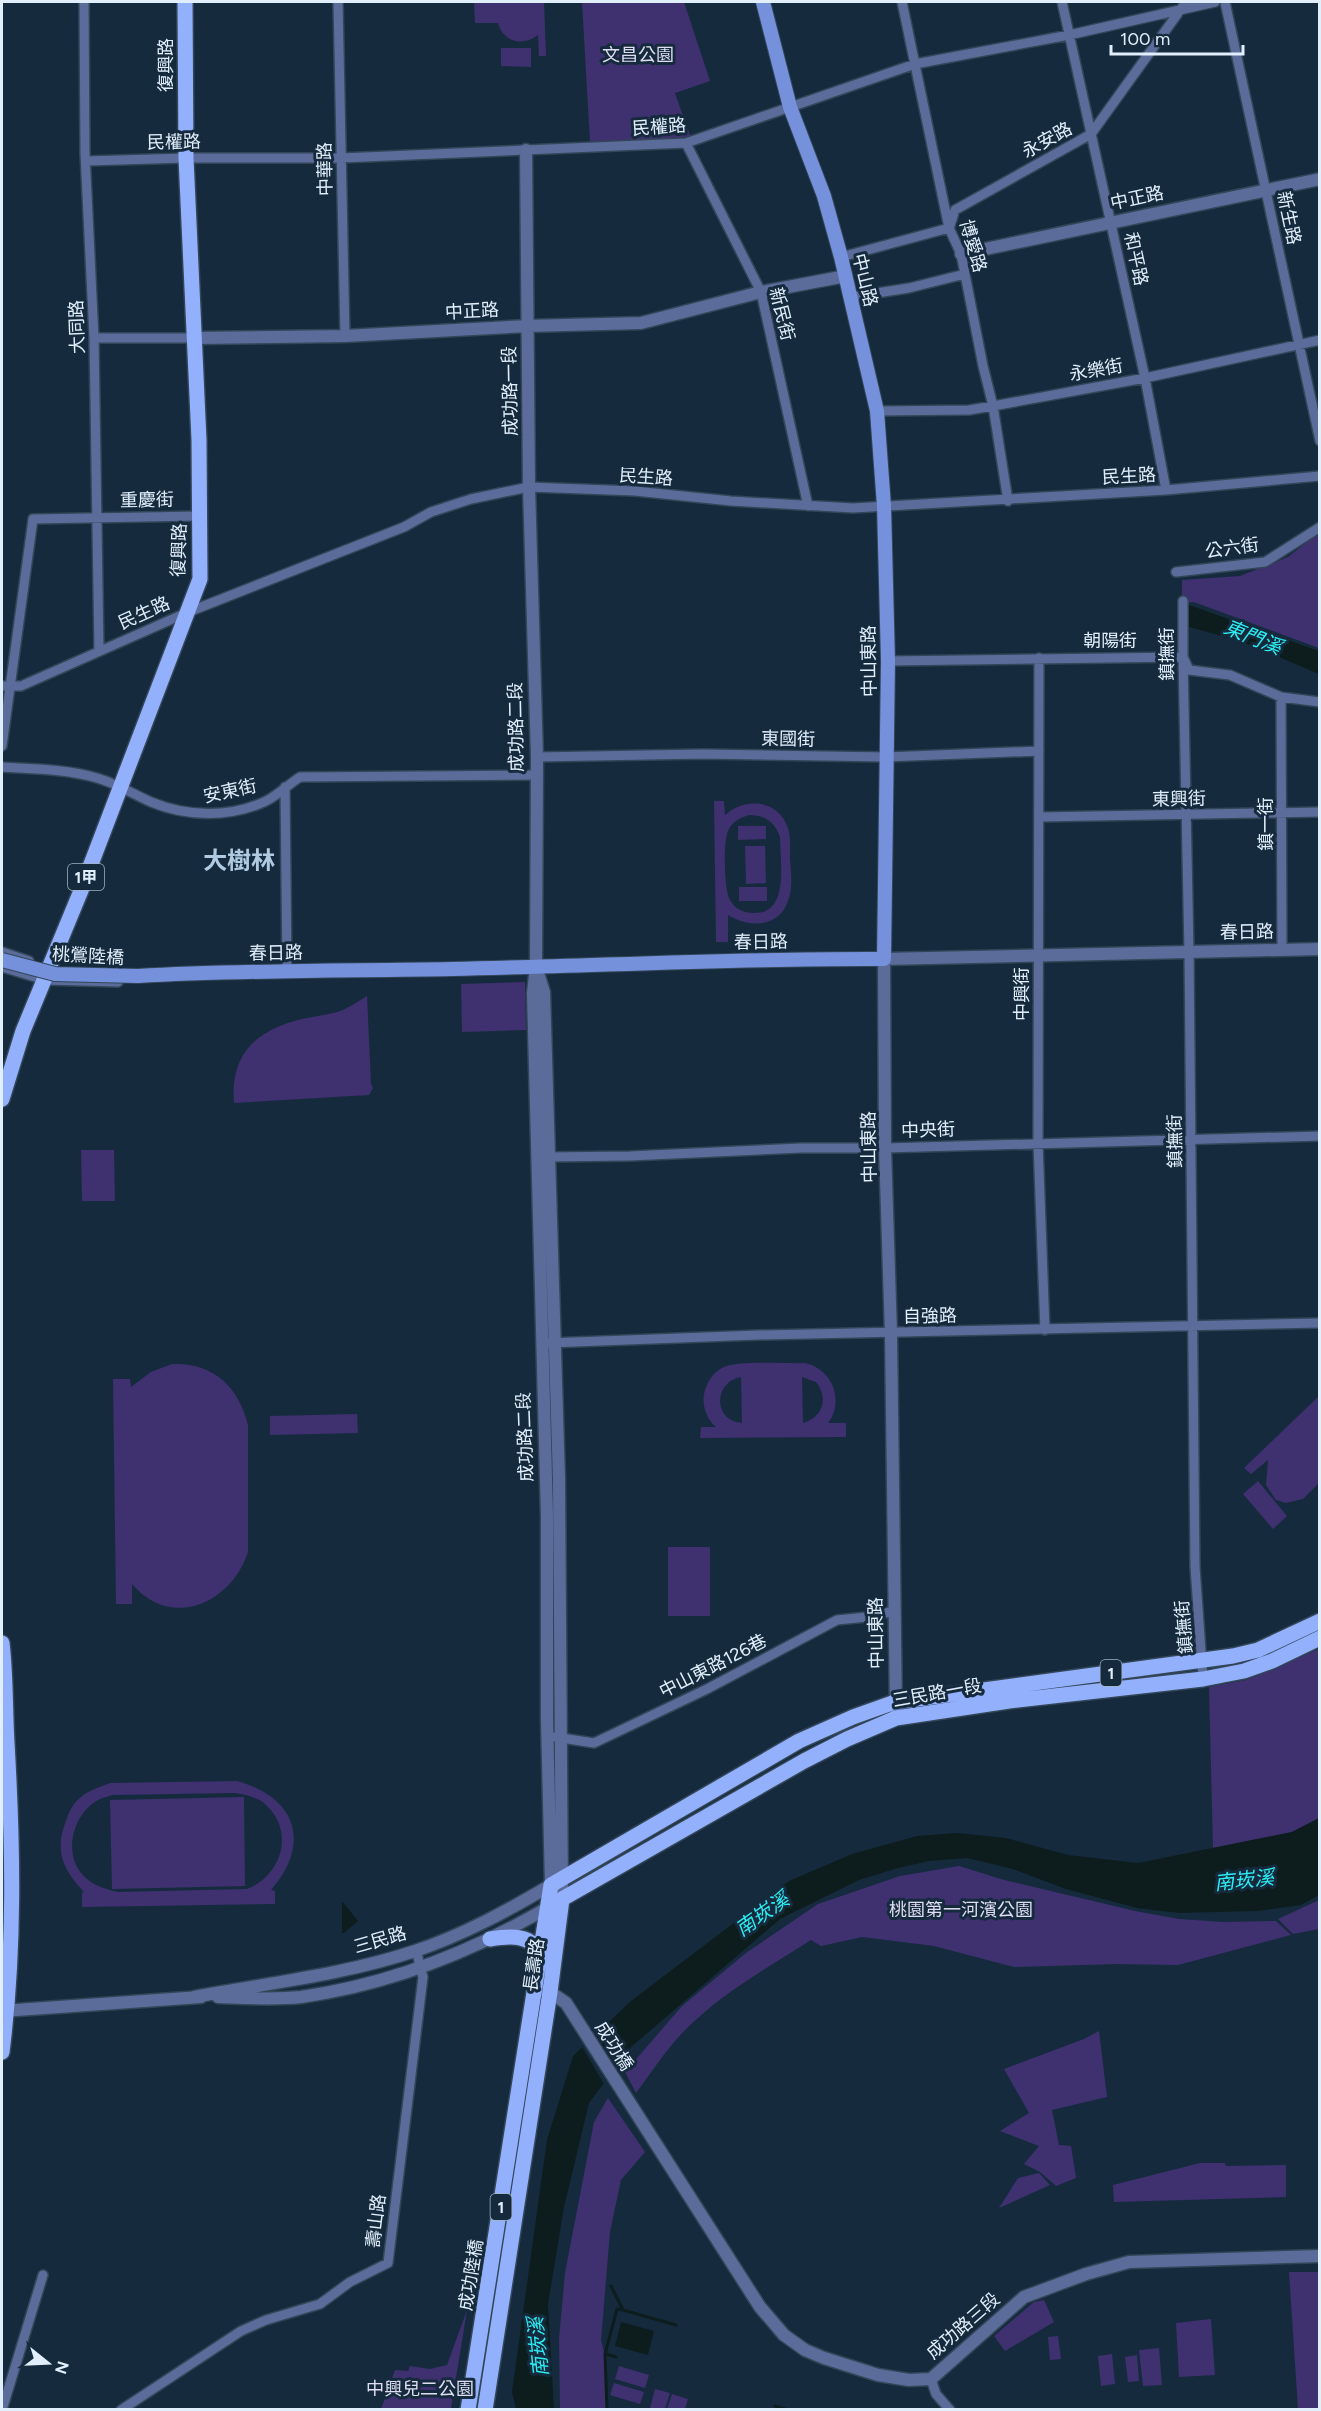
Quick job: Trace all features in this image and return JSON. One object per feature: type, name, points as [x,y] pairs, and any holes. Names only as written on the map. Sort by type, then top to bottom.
[{"type":"main road","name":"復興路","points":[[2,1099],[22,1031],[47,973],[200,579],[195,338],[186,158],[185,2]]},
{"type":"main road","name":"中山路","points":[[763,2],[790,107],[824,196],[846,276],[877,411],[884,507],[885,576]]},
{"type":"main road","name":"中山東路","points":[[884,959],[888,661],[885,576]]},
{"type":"main road","name":"春日路","points":[[138,976],[204,972],[884,959]]},
{"type":"main road","name":"桃鶯陸橋","points":[[2,960],[55,974],[138,976]]},
{"type":"main road","name":"三民路一段","points":[[557,1883],[709,1792],[827,1728],[896,1710],[1063,1678],[1203,1662],[1258,1650],[1320,1621]]},
{"type":"main road","name":"三民路一段","points":[[555,1903],[896,1710],[1010,1701],[1203,1679],[1263,1665],[1320,1638]]},
{"type":"main road","points":[[2,1643],[12,1884],[2,2052]]},
{"type":"main road","points":[[709,1792],[717,1810]]},
{"type":"main road","name":"成功路二段","points":[[555,1903],[557,1883]]},
{"type":"main road","name":"長壽路","points":[[527,2030],[540,1957],[555,1903]]},
{"type":"main road","name":"長壽路","points":[[544,2035],[550,1992],[555,1903]]},
{"type":"main road","points":[[490,1939],[506,1936],[526,1939],[534,1945],[540,1957]]},
{"type":"main road","name":"成功陸橋","points":[[468,2409],[527,2030]]},
{"type":"main road","name":"成功陸橋","points":[[485,2409],[544,2035]]},
{"type":"street","name":"大同路","points":[[84,2],[86,161],[94,338],[99,651]]},
{"type":"street","name":"中華路","points":[[338,2],[345,336]]},
{"type":"street","name":"博愛路","points":[[902,2],[950,228],[961,254],[993,406],[1008,501]]},
{"type":"street","name":"和平路","points":[[1062,2],[1145,378],[1166,490]]},
{"type":"street","name":"永安路","points":[[950,228],[955,210],[1091,135],[1186,2]]},
{"type":"street","name":"民權路","points":[[86,161],[186,158],[341,158],[686,144],[915,64],[1069,35],[1215,2]]},
{"type":"street","name":"新生路","points":[[1225,2],[1320,441]]},
{"type":"street","name":"新民街","points":[[686,144],[761,292],[808,506]]},
{"type":"street","name":"成功路一段","points":[[526,150],[529,487]]},
{"type":"street","name":"中正路","points":[[961,254],[1320,179]]},
{"type":"street","points":[[841,257],[950,228]]},
{"type":"street","points":[[851,297],[909,288],[965,274]]},
{"type":"street","name":"中正路","points":[[94,338],[345,336],[527,326],[641,323],[761,292],[846,276]]},
{"type":"street","name":"永樂街","points":[[877,411],[962,410],[993,406],[1145,378],[1320,340]]},
{"type":"street","name":"民生路","points":[[5,687],[21,686],[186,613],[404,527],[430,512],[471,499],[529,487],[635,491],[853,508],[1008,501],[1320,476]]},
{"type":"street","name":"成功路二段","points":[[529,487],[537,757],[536,966],[544,992],[542,1343],[557,1883]]},
{"type":"street","name":"重慶街","points":[[5,687],[33,519],[199,516]]},
{"type":"street","name":"公六街","points":[[1176,572],[1265,562],[1320,526]]},
{"type":"street","name":"鎮撫街","points":[[1184,601],[1183,657],[1190,952],[1195,1567],[1203,1679]]},
{"type":"street","points":[[1183,657],[1189,670],[1230,675],[1281,697],[1320,702]]},
{"type":"street","name":"朝陽街","points":[[888,661],[1183,657]]},
{"type":"street","name":"中興街","points":[[1039,658],[1038,1143],[1045,1330]]},
{"type":"street","points":[[2,746],[5,687]]},
{"type":"street","name":"鎮一街","points":[[1281,697],[1282,950]]},
{"type":"street","name":"東國街","points":[[537,757],[703,754],[886,756],[1039,751]]},
{"type":"street","name":"安東街","points":[[2,767],[60,770],[97,778],[154,803],[189,814],[206,815],[254,806],[268,800],[300,777],[537,776]]},
{"type":"street","points":[[285,787],[287,971]]},
{"type":"street","name":"東興街","points":[[1039,817],[1320,812]]},
{"type":"street","name":"春日路","points":[[884,959],[1320,949]]},
{"type":"street","name":"春日路","points":[[2,952],[67,982],[136,982],[204,972]]},
{"type":"street","name":"中山東路","points":[[884,959],[885,1148],[891,1334],[896,1710]]},
{"type":"street","name":"春日路","points":[[2,967],[47,973],[204,972]]},
{"type":"street","name":"中央街","points":[[543,1157],[630,1156],[801,1148],[885,1148],[1320,1136]]},
{"type":"street","name":"成功路二段","points":[[543,1157],[555,1342],[559,1463],[553,1737]]},
{"type":"street","name":"自強路","points":[[542,1343],[758,1335],[891,1334],[1320,1323]]},
{"type":"street","points":[[544,1411],[557,1411]]},
{"type":"street","points":[[545,1464],[559,1463]]},
{"type":"street","name":"中山東路126巷","points":[[553,1737],[594,1743],[707,1689],[837,1620],[894,1611]]},
{"type":"street","name":"三民路","points":[[4,2011],[194,1997],[315,1977],[416,1950],[497,1916],[557,1883]]},
{"type":"street","name":"三民路","points":[[194,1997],[273,1999],[299,1997],[367,1983],[421,1967],[490,1939],[555,1903]]},
{"type":"street","name":"壽山路","points":[[121,2409],[241,2331],[266,2320],[320,2304],[350,2282],[388,2264],[422,1989],[421,1967],[416,1950]]},
{"type":"street","points":[[534,1988],[550,1992]]},
{"type":"street","name":"成功橋","points":[[550,1992],[566,2003],[620,2090]]},
{"type":"street","name":"成功路三段","points":[[620,2090],[752,2297],[778,2330],[805,2350],[878,2375],[909,2380],[931,2379],[1024,2297],[1086,2274],[1129,2262],[1320,2256]]},
{"type":"street","points":[[2,2409],[43,2275]]},
{"type":"street","points":[[931,2379],[936,2394],[950,2409]]},
{"type":"green space","points":[[474,2],[544,2],[546,56],[539,56],[538,35],[526,41],[514,41],[504,35],[498,23],[475,23]]},
{"type":"green space","name":"文昌公園","points":[[582,2],[684,2],[710,81],[675,93],[691,138],[672,142],[590,142]]},
{"type":"green space","points":[[501,48],[531,48],[531,67],[501,66]]},
{"type":"green space","points":[[1319,532],[1319,648],[1194,602],[1182,603],[1182,580],[1240,576],[1288,557]]},
{"type":"green space","points":[[714,801],[724,801],[725,815],[742,805],[769,806],[783,818],[789,832],[791,891],[788,901],[784,910],[771,921],[745,922],[728,915],[728,942],[716,942]],"holes":[[[755,815],[769,820],[778,832],[781,872],[778,896],[773,905],[765,911],[753,913],[739,909],[730,900],[726,887],[725,855],[726,837],[732,825],[742,818]]]},
{"type":"green space","points":[[738,826],[766,826],[766,839],[738,840]]},
{"type":"green space","points":[[745,846],[765,846],[766,883],[746,884]]},
{"type":"green space","points":[[739,887],[767,887],[767,901],[739,901]]},
{"type":"green space","points":[[525,982],[526,1030],[462,1032],[461,984]]},
{"type":"green space","points":[[367,996],[373,1088],[369,1095],[234,1103],[236,1071],[249,1047],[259,1037],[286,1024],[343,1010]]},
{"type":"green space","points":[[81,1150],[114,1150],[115,1201],[82,1201]]},
{"type":"green space","points":[[805,1363],[814,1366],[829,1379],[835,1395],[835,1405],[828,1423],[846,1423],[846,1437],[700,1438],[701,1427],[716,1427],[706,1412],[704,1399],[708,1383],[718,1370],[738,1364]],"holes":[[[741,1377],[742,1423],[732,1421],[726,1416],[720,1401],[725,1386]],[[802,1377],[816,1382],[823,1400],[819,1412],[803,1423]]]},
{"type":"green space","points":[[172,1364],[187,1364],[212,1372],[231,1388],[244,1411],[248,1425],[248,1552],[240,1570],[228,1585],[214,1597],[198,1605],[181,1608],[164,1606],[147,1598],[132,1584],[132,1604],[116,1604],[113,1379],[130,1379],[131,1387],[151,1372]]},
{"type":"green space","points":[[1319,1396],[1319,1483],[1303,1499],[1286,1503],[1276,1500],[1266,1485],[1268,1460],[1251,1474],[1244,1468]]},
{"type":"green space","points":[[357,1414],[358,1433],[270,1435],[270,1416]]},
{"type":"green space","points":[[1258,1481],[1287,1516],[1273,1529],[1243,1494]]},
{"type":"green space","points":[[668,1547],[710,1547],[710,1616],[668,1616]]},
{"type":"green space","points":[[1319,1649],[1319,1818],[1292,1832],[1213,1848],[1209,1687],[1246,1680]]},
{"type":"green space","points":[[237,1781],[257,1788],[273,1798],[284,1810],[292,1824],[294,1839],[284,1872],[271,1890],[275,1891],[275,1904],[82,1907],[82,1893],[84,1892],[71,1876],[63,1859],[62,1832],[70,1811],[78,1799],[110,1783]],"holes":[[[235,1793],[263,1802],[275,1816],[282,1840],[281,1852],[269,1874],[247,1889],[118,1892],[93,1883],[81,1873],[76,1864],[72,1845],[76,1825],[87,1808],[99,1800],[112,1795]]]},
{"type":"green space","points":[[244,1797],[245,1886],[112,1889],[110,1800]]},
{"type":"green space","name":"桃園第一河濱公園","points":[[959,1866],[1004,1880],[1179,1919],[1223,1922],[1276,1921],[1291,1935],[1178,1965],[1014,1967],[934,1946],[862,1937],[821,1946],[811,1940],[739,1986],[705,2011],[675,2041],[636,2093],[625,2072],[682,2006],[746,1953],[818,1904],[900,1876]]},
{"type":"green space","points":[[1319,1900],[1319,1929],[1293,1934],[1278,1919]]},
{"type":"green space","points":[[1099,2031],[1107,2097],[1052,2110],[1059,2145],[1071,2146],[1076,2178],[1056,2186],[1040,2172],[1024,2164],[1039,2146],[1000,2131],[1029,2113],[1004,2069],[1084,2039]]},
{"type":"green space","points":[[608,2098],[645,2152],[621,2180],[610,2232],[601,2340],[604,2352],[606,2409],[560,2409],[559,2339],[565,2273],[594,2122]]},
{"type":"green space","points":[[1200,2163],[1225,2163],[1226,2166],[1286,2165],[1286,2197],[1114,2202],[1113,2185]]},
{"type":"green space","points":[[1039,2173],[1050,2185],[999,2208],[1018,2178]]},
{"type":"green space","points":[[1289,2272],[1319,2272],[1319,2409],[1298,2409]]},
{"type":"green space","points":[[1044,2300],[1054,2322],[1005,2351],[994,2336],[1034,2302]]},
{"type":"green space","name":"中興兒二公園","points":[[467,2310],[451,2409],[381,2409],[395,2370],[408,2371],[410,2366],[430,2369],[447,2365]]},
{"type":"green space","points":[[1211,2319],[1215,2375],[1179,2377],[1176,2323]]},
{"type":"green space","points":[[1058,2336],[1061,2359],[1050,2360],[1048,2337]]},
{"type":"green space","points":[[1159,2348],[1162,2385],[1143,2386],[1139,2350]]},
{"type":"green space","points":[[1112,2354],[1115,2384],[1101,2386],[1098,2356]]},
{"type":"green space","points":[[1137,2355],[1139,2381],[1128,2382],[1125,2357]]},
{"type":"green space","points":[[619,2366],[649,2375],[645,2388],[615,2379]]},
{"type":"green space","points":[[614,2383],[644,2392],[640,2404],[610,2395]]},
{"type":"green space","points":[[655,2389],[670,2393],[665,2409],[650,2408]]},
{"type":"green space","points":[[672,2394],[688,2399],[685,2409],[667,2409]]},
{"type":"water","name":"東門溪","points":[[1189,605],[1319,651],[1319,674],[1243,642],[1186,626]]},
{"type":"water","name":"南崁溪","points":[[1319,1818],[1319,1895],[1301,1905],[1257,1911],[1179,1913],[1137,1908],[1066,1889],[1013,1869],[967,1858],[929,1861],[859,1880],[780,1919],[630,2048],[589,2103],[564,2207],[548,2304],[554,2409],[516,2409],[512,2392],[547,2140],[573,2056],[631,2001],[789,1881],[852,1854],[917,1836],[957,1833],[1006,1838],[1068,1855],[1138,1863],[1292,1832]]},
{"type":"water","points":[[342,1901],[358,1921],[344,1933],[342,1933]]},
{"type":"water","points":[[621,2322],[654,2331],[648,2355],[615,2346]]},
{"type":"pier","points":[[594,2033],[617,2070],[605,2086],[581,2045]]},
{"type":"waterway","points":[[607,2410],[605,2354],[617,2309],[623,2310],[611,2286]]},
{"type":"waterway","points":[[623,2310],[676,2325]]},
{"type":"waterway","points":[[606,2354],[616,2357]]},
{"type":"waterway","points":[[775,2406],[788,2410]]},
{"type":"district","name":"大樹林","points":[[239,861]]}]
